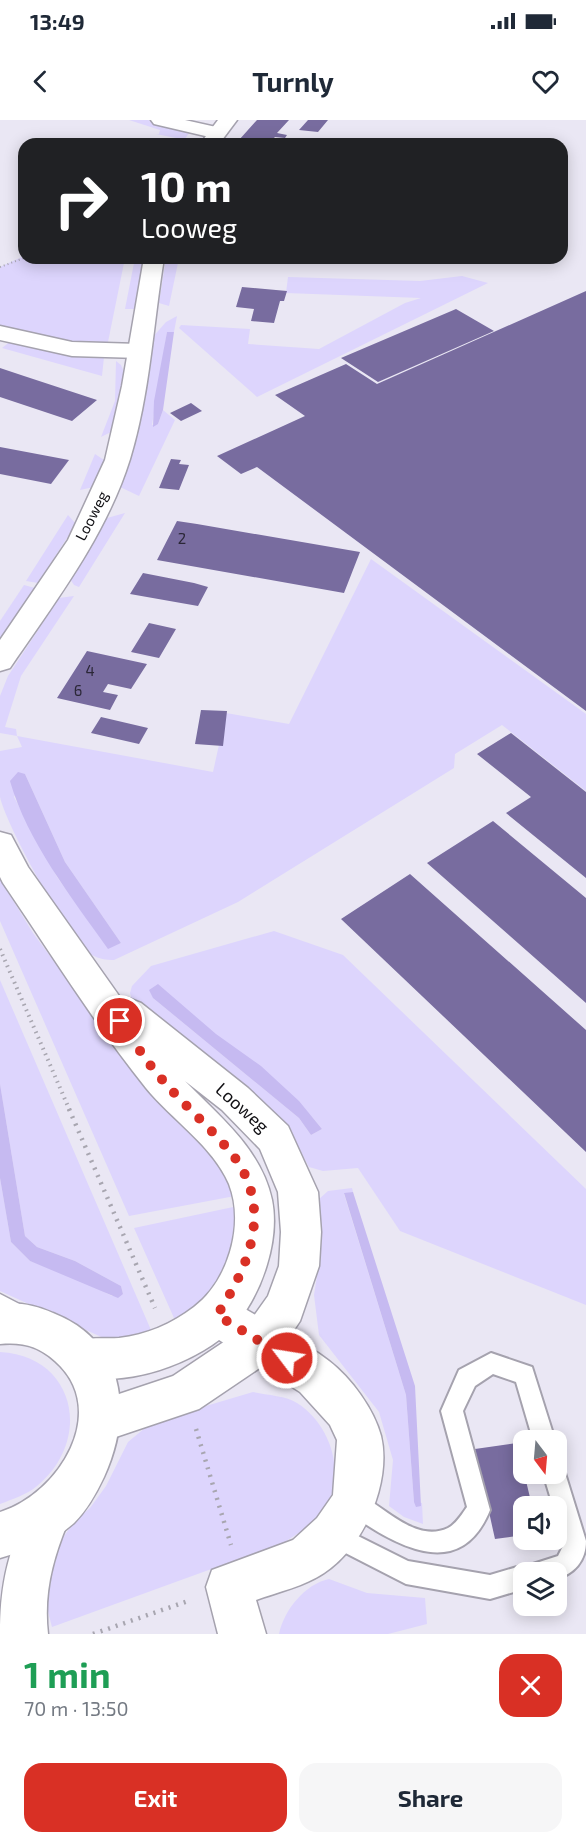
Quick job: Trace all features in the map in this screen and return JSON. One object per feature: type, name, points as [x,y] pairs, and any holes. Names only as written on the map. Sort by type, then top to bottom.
[{"type":"main road","points":[[160,120],[218,132]]},
{"type":"main road","name":"Looweg","points":[[0,661],[97,511],[117,459],[139,351],[153,264]]},
{"type":"main road","points":[[0,333],[72,349],[139,351]]},
{"type":"main road","name":"Looweg","points":[[0,844],[15,874],[158,1076],[235,1159],[249,1186],[255,1223],[249,1253],[239,1282],[217,1315],[170,1345],[124,1358],[105,1360],[85,1358]]},
{"type":"main road","name":"Looweg","points":[[94,985],[236,1099],[275,1138],[298,1192],[300,1255],[299,1266],[285,1307],[261,1342],[184,1394],[101,1420]]},
{"type":"main road","points":[[217,1315],[315,1377],[345,1410],[359,1437],[359,1467],[344,1519],[308,1557],[229,1587],[242,1634]]},
{"type":"main road","points":[[0,1535],[13,1533],[48,1515],[74,1491],[88,1465],[101,1420],[100,1396],[85,1358],[67,1341],[51,1331],[4,1320]]},
{"type":"main road","points":[[24,1634],[21,1617],[23,1583],[32,1550],[48,1515]]},
{"type":"lane","points":[[344,1519],[394,1531],[424,1542],[454,1538],[479,1510],[452,1411],[467,1378],[491,1364],[524,1374],[541,1430]]},
{"type":"lane","points":[[557,1484],[576,1546],[567,1562]]},
{"type":"lane","points":[[344,1519],[406,1572],[490,1587],[513,1580]]},
{"type":"path","points":[[0,267],[18,260]]},
{"type":"path","points":[[0,949],[170,1345]]},
{"type":"path","points":[[93,1634],[229,1587],[235,1559],[184,1394]]},
{"type":"shaded area","points":[[129,120],[148,120],[190,132],[186,138],[176,138],[156,134],[159,134],[160,130]]},
{"type":"shaded area","points":[[18,259],[18,264],[124,264],[108,342],[74,345],[0,327],[0,267]]},
{"type":"shaded area","points":[[134,264],[144,264],[136,309],[125,309]]},
{"type":"shaded area","points":[[165,264],[178,264],[169,306],[159,303]]},
{"type":"shaded area","points":[[462,276],[488,283],[257,397],[179,328],[181,325],[250,329],[248,344],[319,349],[405,303],[421,298],[286,293],[288,277],[420,281]]},
{"type":"shaded area","points":[[177,316],[174,332],[167,332],[152,425],[158,424],[163,410],[175,420],[139,496],[120,487],[134,442],[152,338],[166,322]]},
{"type":"shaded area","points":[[167,332],[174,332],[163,410],[158,424],[153,427],[154,401]]},
{"type":"shaded area","points":[[12,340],[104,357],[102,376],[2,348]]},
{"type":"shaded area","points":[[116,361],[124,372],[113,431],[101,437],[115,401]]},
{"type":"shaded area","points":[[95,454],[104,460],[94,487],[80,490]]},
{"type":"shaded area","points":[[125,513],[79,587],[74,585],[70,579],[107,518]]},
{"type":"shaded area","points":[[68,515],[76,524],[38,583],[26,581]]},
{"type":"shaded area","points":[[371,559],[586,714],[586,791],[502,725],[455,754],[454,768],[238,902],[114,960],[108,960],[92,955],[69,928],[26,856],[5,811],[0,797],[0,751],[22,747],[17,736],[213,772],[226,713],[289,724]],"holes":[[[25,774],[65,862],[121,943],[108,948],[57,877],[14,797]]]},
{"type":"shaded area","points":[[24,585],[35,588],[0,640],[0,621]]},
{"type":"shaded area","points":[[74,596],[21,676],[5,727],[16,729],[17,736],[0,733],[0,696],[8,676],[59,598]]},
{"type":"shaded area","points":[[18,772],[25,774],[65,862],[121,943],[108,949],[39,847],[27,825],[10,781]]},
{"type":"shaded area","points":[[0,879],[33,933],[79,995],[216,1153],[235,1196],[129,1216],[0,921]]},
{"type":"shaded area","points":[[274,931],[343,955],[586,1189],[586,1305],[400,1231],[358,1168],[323,1171],[309,1167],[289,1130],[133,1003],[130,993],[132,986],[151,966]],"holes":[[[153,998],[244,1055],[285,1089],[322,1129],[311,1135],[299,1118]]]},
{"type":"shaded area","points":[[0,980],[154,1337],[108,1340],[0,1291],[0,1178],[11,1242],[30,1261],[83,1281],[112,1296],[123,1294],[121,1286],[75,1261],[37,1247],[25,1236],[0,1084]]},
{"type":"shaded area","points":[[158,984],[216,1034],[261,1066],[299,1101],[322,1129],[311,1135],[299,1118],[153,998],[149,990]]},
{"type":"shaded area","points":[[0,1084],[25,1236],[37,1247],[75,1261],[121,1286],[123,1294],[118,1298],[30,1261],[11,1242],[0,1178]]},
{"type":"shaded area","points":[[352,1188],[353,1192],[344,1194],[406,1395],[414,1502],[422,1503],[423,1524],[404,1517],[389,1506],[393,1460],[379,1412],[319,1335],[314,1295],[318,1270],[318,1200],[328,1191]]},
{"type":"shaded area","points":[[353,1192],[415,1386],[421,1506],[416,1507],[414,1502],[406,1395],[344,1193]]},
{"type":"shaded area","points":[[238,1206],[240,1237],[210,1301],[178,1327],[134,1228]]},
{"type":"shaded area","points":[[0,1352],[26,1357],[46,1368],[60,1384],[68,1403],[70,1424],[66,1446],[55,1467],[33,1489],[0,1504]]},
{"type":"shaded area","points":[[253,1392],[282,1397],[297,1403],[309,1413],[327,1438],[335,1468],[334,1484],[330,1498],[318,1517],[283,1543],[52,1627],[44,1597],[52,1553],[74,1522],[90,1508],[106,1486],[128,1442],[145,1428],[179,1414]]},
{"type":"shaded area","points":[[329,1579],[367,1593],[425,1598],[427,1624],[388,1634],[279,1634],[286,1616],[297,1599],[312,1586]]},
{"type":"building","points":[[257,120],[289,120],[277,133],[287,135],[285,138],[241,138]]},
{"type":"building","points":[[308,120],[328,120],[318,132],[299,130]]},
{"type":"building","points":[[242,287],[287,291],[284,301],[280,301],[274,323],[251,321],[254,309],[236,307]]},
{"type":"building","points":[[586,291],[586,711],[257,467],[241,474],[217,456],[305,416],[275,395],[346,364],[377,384]]},
{"type":"building","points":[[456,309],[494,331],[378,382],[341,358]]},
{"type":"building","points":[[0,368],[97,400],[72,421],[0,397]]},
{"type":"building","points":[[191,403],[202,411],[181,421],[170,413]]},
{"type":"building","points":[[0,447],[69,460],[51,484],[0,474]]},
{"type":"building","points":[[171,459],[181,460],[179,464],[189,465],[179,490],[159,488]]},
{"type":"building","points":[[177,521],[360,552],[344,593],[157,560]]},
{"type":"building","points":[[143,573],[208,587],[198,606],[130,594]]},
{"type":"building","points":[[149,623],[176,629],[159,658],[131,652]]},
{"type":"building","points":[[87,651],[147,664],[131,689],[108,684],[103,692],[118,695],[110,710],[57,698]]},
{"type":"building","points":[[201,710],[227,711],[223,746],[195,744]]},
{"type":"building","points":[[101,717],[148,728],[139,744],[91,733]]},
{"type":"building","points":[[511,733],[586,792],[586,878],[506,813],[531,797],[477,754]]},
{"type":"building","points":[[493,821],[586,898],[586,1003],[427,863]]},
{"type":"building","points":[[410,874],[586,1030],[586,1152],[341,919]]},
{"type":"building","points":[[513,1444],[513,1484],[527,1484],[530,1496],[513,1496],[513,1537],[495,1539],[475,1449]]},
{"type":"route","points":[[120,1021],[158,1076],[235,1159],[249,1186],[255,1223],[249,1253],[239,1282],[217,1315],[287,1358]]}]
